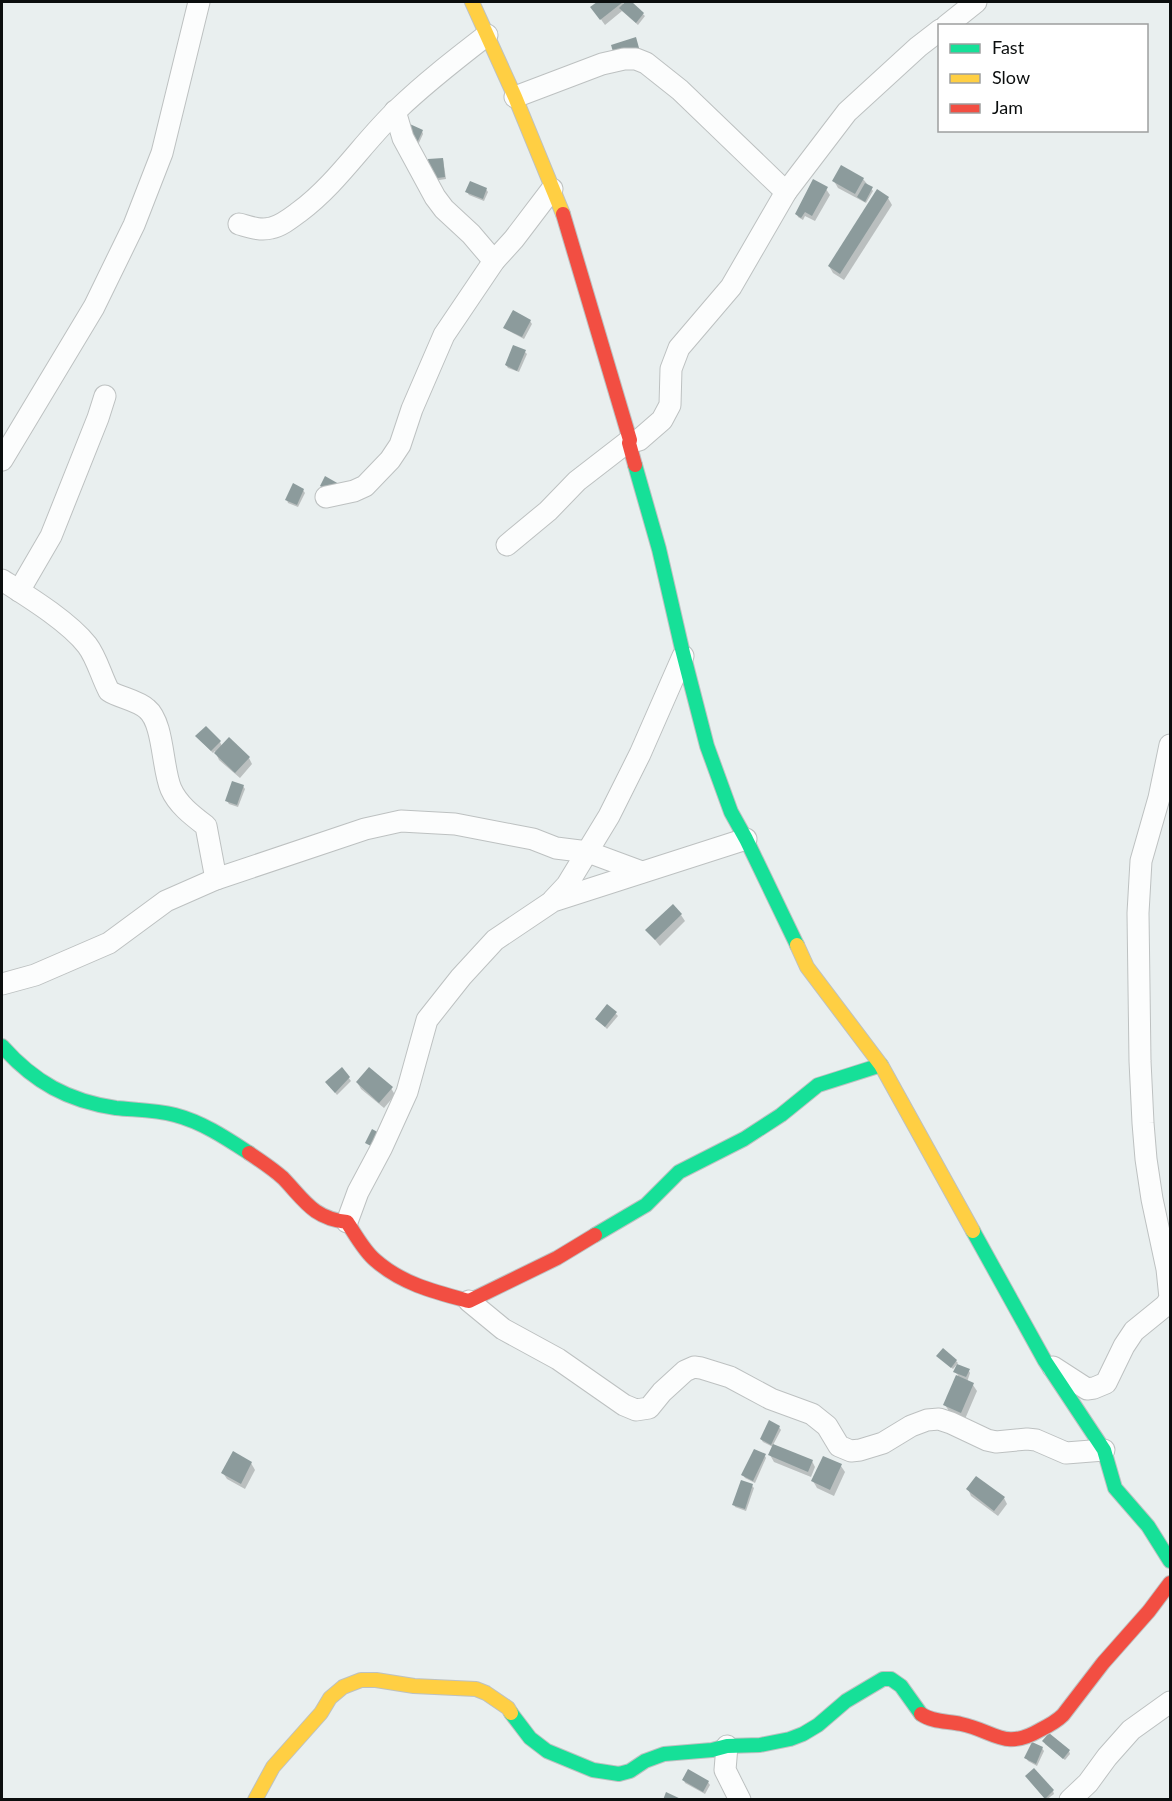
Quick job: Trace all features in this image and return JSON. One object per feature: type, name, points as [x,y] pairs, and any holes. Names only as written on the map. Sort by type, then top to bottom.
[{"type":"street","points":[[2,460],[94,307],[134,225],[162,153],[199,2]]},
{"type":"street","points":[[471,2],[515,97],[567,225],[659,549],[706,746],[731,812],[807,967],[881,1065],[1045,1361],[1104,1450],[1115,1488],[1148,1526],[1170,1561]]},
{"type":"street","points":[[948,24],[976,2]]},
{"type":"street","points":[[507,544],[548,511],[577,481],[629,442],[639,440],[663,420],[670,405],[671,369],[679,348],[731,287],[786,192],[847,112],[938,31]]},
{"type":"street","points":[[239,224],[259,229],[272,228],[288,220],[313,202],[341,174],[395,111],[487,35]]},
{"type":"street","points":[[515,97],[602,64],[636,59],[646,63],[680,90],[786,192]]},
{"type":"street","points":[[395,111],[403,138],[435,197],[494,261]]},
{"type":"street","points":[[326,497],[354,491],[365,486],[390,460],[400,445],[412,409],[444,335],[494,261],[552,189]]},
{"type":"street","points":[[105,396],[51,537],[10,585],[33,599],[87,645],[109,691],[147,709],[153,717],[171,790],[189,813],[206,826],[216,879]]},
{"type":"street","points":[[347,1222],[358,1192],[407,1092],[427,1020],[461,977],[495,940],[553,901],[567,885],[596,841],[609,816],[684,656]]},
{"type":"street","points":[[1045,1361],[1087,1389],[1106,1383],[1134,1331],[1166,1305],[1170,1298],[1167,1269],[1152,1199],[1143,1123],[1138,914],[1142,861],[1170,745]]},
{"type":"street","points":[[2,984],[35,975],[109,943],[166,901],[216,879],[365,828],[401,821],[455,824],[533,839],[556,848],[588,852],[642,872]]},
{"type":"street","points":[[553,901],[746,839]]},
{"type":"street","points":[[2,1046],[26,1069],[65,1096],[117,1107],[164,1112],[182,1116],[197,1123],[278,1174],[312,1208],[327,1219],[347,1222],[373,1258],[405,1281],[424,1289],[470,1301],[503,1329],[558,1359],[615,1399],[636,1410],[649,1408],[685,1371],[694,1367],[730,1377],[771,1399],[812,1414],[827,1426],[839,1446],[851,1451],[883,1443],[910,1426],[927,1420],[939,1419],[996,1442],[1036,1440],[1066,1453],[1104,1450]]},
{"type":"street","points":[[470,1301],[557,1258],[637,1211],[679,1172],[744,1139],[781,1115],[818,1085],[881,1065]]},
{"type":"street","points":[[1148,1526],[1170,1527]]},
{"type":"street","points":[[255,1800],[273,1767],[321,1713],[330,1698],[343,1687],[361,1680],[395,1682],[414,1686],[476,1689],[508,1708],[530,1738],[547,1751],[601,1772],[619,1774],[664,1754],[712,1750],[727,1746],[760,1745],[790,1739],[818,1725],[857,1693],[883,1679],[890,1678],[900,1683],[924,1717],[964,1724],[1004,1740],[1019,1739],[1058,1720],[1063,1715],[1170,1583]]},
{"type":"street","points":[[1070,1800],[1088,1784],[1113,1749],[1131,1730],[1170,1702]]},
{"type":"street","points":[[727,1746],[725,1770],[740,1800]]},
{"type":"building","points":[[597,2],[623,2],[600,20],[590,7]]},
{"type":"building","points":[[625,2],[632,2],[644,13],[636,23],[619,8]]},
{"type":"building","points":[[636,37],[639,48],[614,55],[611,45]]},
{"type":"building","points":[[401,120],[423,130],[417,143]]},
{"type":"building","points":[[443,158],[445,177],[430,179],[428,159]]},
{"type":"building","points":[[841,165],[864,178],[855,194],[832,181]]},
{"type":"building","points":[[813,179],[828,187],[812,216],[805,212],[801,218],[795,214]]},
{"type":"building","points":[[470,181],[487,188],[483,199],[465,192]]},
{"type":"building","points":[[865,183],[873,187],[865,202],[857,197]]},
{"type":"building","points":[[877,189],[889,197],[840,274],[828,266]]},
{"type":"building","points":[[513,310],[531,320],[522,337],[503,328]]},
{"type":"building","points":[[513,345],[526,350],[517,371],[505,365]]},
{"type":"building","points":[[325,476],[346,488],[340,498],[320,486]]},
{"type":"building","points":[[293,483],[304,489],[297,505],[285,500]]},
{"type":"building","points":[[206,726],[221,741],[211,751],[195,736]]},
{"type":"building","points":[[229,737],[250,757],[235,773],[214,753]]},
{"type":"building","points":[[232,781],[244,785],[237,805],[225,801]]},
{"type":"building","points":[[673,904],[682,914],[655,940],[645,930]]},
{"type":"building","points":[[607,1004],[617,1012],[605,1027],[595,1019]]},
{"type":"building","points":[[342,1067],[350,1077],[335,1093],[325,1082]]},
{"type":"building","points":[[369,1067],[393,1087],[379,1103],[356,1082]]},
{"type":"building","points":[[372,1129],[381,1134],[373,1147],[365,1143]]},
{"type":"building","points":[[943,1348],[957,1360],[951,1368],[936,1356]]},
{"type":"building","points":[[957,1364],[970,1369],[966,1377],[953,1372]]},
{"type":"building","points":[[956,1375],[974,1383],[961,1413],[943,1405]]},
{"type":"building","points":[[769,1420],[780,1426],[771,1445],[760,1439]]},
{"type":"building","points":[[773,1444],[813,1460],[808,1472],[768,1455]]},
{"type":"building","points":[[754,1449],[766,1454],[753,1481],[741,1475]]},
{"type":"building","points":[[233,1451],[252,1462],[241,1484],[221,1473]]},
{"type":"building","points":[[823,1456],[842,1464],[830,1490],[811,1481]]},
{"type":"building","points":[[976,1476],[1005,1497],[994,1511],[966,1489]]},
{"type":"building","points":[[741,1480],[753,1484],[745,1509],[732,1505]]},
{"type":"building","points":[[1049,1733],[1070,1750],[1063,1759],[1042,1741]]},
{"type":"building","points":[[1032,1742],[1043,1747],[1036,1764],[1024,1758]]},
{"type":"building","points":[[1034,1768],[1054,1790],[1045,1799],[1025,1776]]},
{"type":"building","points":[[688,1769],[709,1781],[703,1792],[682,1780]]},
{"type":"building","points":[[666,1792],[683,1800],[663,1800]]},
{"type":"traffic: fast","points":[[635,465],[659,549],[707,746],[731,812],[797,945]]},
{"type":"traffic: fast","points":[[2,1046],[39,1080],[67,1095],[99,1105],[161,1112],[185,1118],[213,1131],[249,1153]]},
{"type":"traffic: fast","points":[[595,1235],[646,1205],[679,1172],[744,1139],[781,1115],[818,1085],[881,1065]]},
{"type":"traffic: fast","points":[[973,1231],[1045,1361],[1104,1450],[1115,1488],[1148,1526],[1170,1561]]},
{"type":"traffic: fast","points":[[511,1713],[530,1738],[547,1751],[593,1770],[619,1774],[664,1754],[712,1750],[727,1746],[760,1745],[790,1739],[818,1725],[846,1701],[883,1679],[891,1679],[901,1686],[921,1714]]},
{"type":"traffic: slow","points":[[472,2],[515,97],[563,214]]},
{"type":"traffic: slow","points":[[797,945],[807,967],[881,1065],[973,1231]]},
{"type":"traffic: slow","points":[[255,1800],[273,1767],[321,1713],[330,1698],[343,1687],[361,1680],[414,1686],[476,1689],[508,1708],[511,1713]]},
{"type":"traffic: jam","points":[[563,214],[630,440],[635,465]]},
{"type":"traffic: jam","points":[[249,1153],[283,1178],[310,1207],[326,1217],[347,1222],[367,1252],[385,1268],[419,1286],[469,1301],[557,1258],[595,1235]]},
{"type":"traffic: jam","points":[[921,1714],[930,1719],[973,1727],[1008,1739],[1028,1736],[1046,1727],[1063,1715],[1170,1583]]}]
